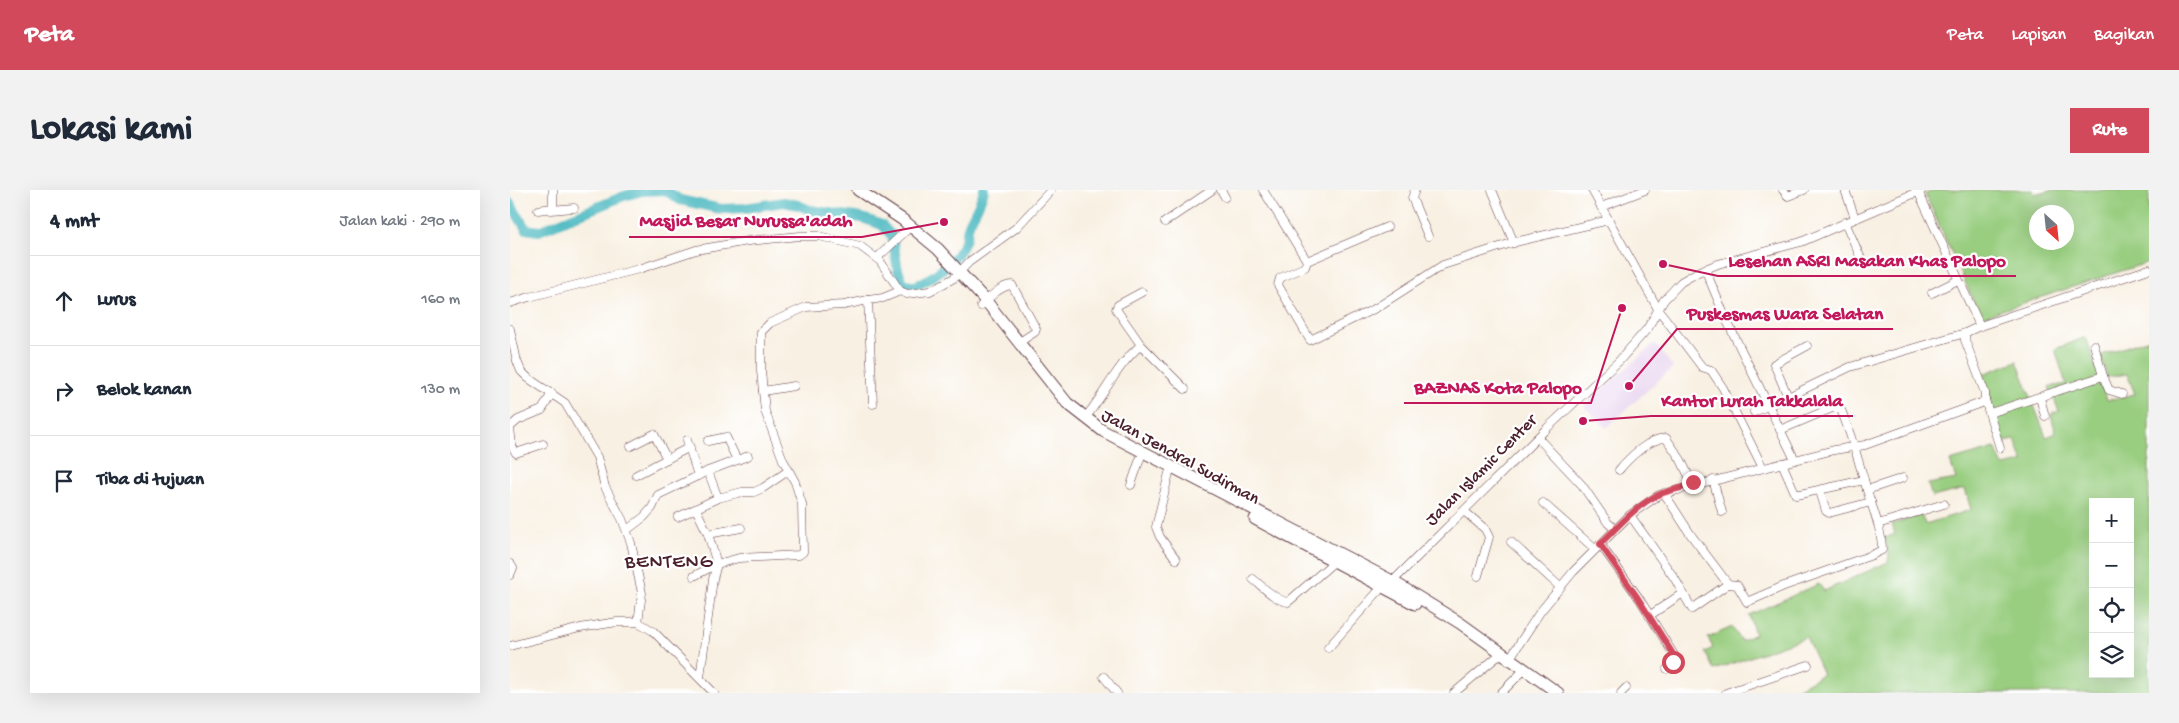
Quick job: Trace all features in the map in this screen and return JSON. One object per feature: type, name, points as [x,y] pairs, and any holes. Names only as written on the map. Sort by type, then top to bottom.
[{"type":"highway","name":"Jalan Jendral Sudirman","points":[[848,190],[909,228]]},
{"type":"highway","name":"Jalan Jendral Sudirman","points":[[858,190],[909,228],[942,259],[1018,343],[1054,389],[1085,418],[1123,442],[1387,585],[1558,693]]},
{"type":"highway","name":"Jalan Jendral Sudirman","points":[[983,304],[1057,401],[1093,432],[1140,459],[1335,561],[1387,585]]},
{"type":"highway","name":"Jalan Jendral Sudirman","points":[[1505,658],[1547,693]]},
{"type":"street","points":[[551,210],[554,205],[553,190]]},
{"type":"street","points":[[510,304],[529,296],[639,269],[696,250],[748,241],[819,236],[860,246],[877,258],[900,291],[907,294],[930,291],[1016,228],[1051,190]]},
{"type":"street","points":[[1164,222],[1212,190]]},
{"type":"street","points":[[1263,190],[1307,260]]},
{"type":"street","points":[[1415,190],[1412,198],[1428,236]]},
{"type":"street","points":[[1492,190],[1514,243]]},
{"type":"street","points":[[1592,190],[1658,309],[1702,367],[1710,369],[1723,388],[1763,468]]},
{"type":"street","points":[[1601,207],[1645,190]]},
{"type":"street","points":[[1783,190],[1788,196],[1804,190]]},
{"type":"street","points":[[1845,190],[1855,218]]},
{"type":"street","points":[[1920,191],[1980,326]]},
{"type":"street","name":"Jalan Islamic Center","points":[[1328,648],[1387,585],[1619,361],[1647,329],[1671,291],[1681,282],[1704,269],[1801,242],[1920,191]]},
{"type":"street","points":[[538,210],[574,208]]},
{"type":"street","points":[[1387,227],[1307,260],[1305,266],[1280,278],[1278,285],[1310,340],[1381,305],[1443,265],[1514,243],[1609,220]]},
{"type":"street","points":[[1845,222],[1863,263]]},
{"type":"street","points":[[877,258],[909,228]]},
{"type":"street","points":[[1754,412],[1850,367],[1965,333],[1980,326],[2149,268]]},
{"type":"street","points":[[1704,269],[1794,460]]},
{"type":"street","points":[[1932,293],[1958,280]]},
{"type":"street","points":[[983,304],[1008,285],[1012,285],[1036,329],[1035,332],[1018,343]]},
{"type":"street","points":[[694,576],[717,564],[739,558],[802,553],[802,504],[766,411],[763,391],[761,340],[764,327],[806,307],[844,305],[883,298],[900,291]]},
{"type":"street","points":[[1142,292],[1118,305],[1116,309],[1141,345],[1185,389]]},
{"type":"street","points":[[868,300],[873,404]]},
{"type":"street","points":[[510,329],[514,364],[528,378],[565,403],[597,457],[605,487],[627,530],[642,594],[638,622]]},
{"type":"street","points":[[1965,333],[1965,340],[1985,393],[1985,400],[2000,448]]},
{"type":"street","points":[[1085,418],[1104,395],[1117,370],[1141,345]]},
{"type":"street","points":[[2094,345],[2103,376],[2110,391],[2122,394]]},
{"type":"street","points":[[1788,397],[1774,364],[1807,346]]},
{"type":"street","points":[[1990,413],[2103,376]]},
{"type":"street","points":[[763,391],[794,386]]},
{"type":"street","points":[[543,444],[524,451],[515,452],[511,439],[511,424],[542,410],[552,393]]},
{"type":"street","points":[[2040,398],[2045,416]]},
{"type":"street","points":[[1454,693],[1505,658],[1560,587],[1597,546],[1630,515],[1651,500],[1664,493],[1693,485],[1880,440],[1981,404],[1985,400]]},
{"type":"street","points":[[1630,515],[1692,609],[1728,584],[1737,585],[1746,602],[1750,602],[1784,586],[1882,550],[1882,539],[1878,524],[1855,446],[1841,410],[1838,408],[1780,430]]},
{"type":"street","points":[[630,446],[654,434],[667,459]]},
{"type":"street","points":[[708,440],[726,437],[737,460]]},
{"type":"street","points":[[1538,438],[1582,485],[1615,529]]},
{"type":"street","points":[[1619,470],[1648,445],[1658,439],[1666,438],[1681,460],[1693,485]]},
{"type":"street","points":[[636,475],[667,459],[688,443],[698,476]]},
{"type":"street","points":[[627,530],[652,508],[658,495],[708,471],[748,456]]},
{"type":"street","points":[[1131,485],[1140,459]]},
{"type":"street","points":[[1782,463],[1795,495],[1864,480]]},
{"type":"street","points":[[708,471],[718,498]]},
{"type":"street","points":[[678,517],[718,498],[742,492],[754,492],[788,471]]},
{"type":"street","points":[[1169,473],[1156,527],[1160,537],[1176,559]]},
{"type":"street","points":[[1867,490],[1903,478]]},
{"type":"street","points":[[1713,480],[1722,512]]},
{"type":"street","points":[[1820,491],[1826,511],[1829,513],[1871,502]]},
{"type":"street","points":[[1664,493],[1728,584]]},
{"type":"street","points":[[1543,503],[1597,546],[1649,616],[1675,657],[1667,669]]},
{"type":"street","points":[[1878,524],[1944,504]]},
{"type":"street","points":[[696,509],[708,534],[717,564],[713,579],[700,678]]},
{"type":"street","points":[[1464,511],[1485,529],[1488,537],[1478,576]]},
{"type":"street","points":[[708,534],[741,528]]},
{"type":"street","points":[[1511,542],[1560,587]]},
{"type":"street","points":[[1253,579],[1274,596],[1284,602],[1288,602],[1335,561]]},
{"type":"street","points":[[510,564],[513,568],[510,575]]},
{"type":"street","points":[[1649,616],[1683,593]]},
{"type":"street","points":[[510,646],[580,628],[623,622],[638,622],[653,631],[714,693]]},
{"type":"street","points":[[1726,693],[1808,665]]},
{"type":"street","points":[[1501,693],[1521,673]]},
{"type":"street","points":[[1104,677],[1117,693]]},
{"type":"shaded area","points":[[1655,343],[1673,367],[1606,428],[1584,406]]},
{"type":"green space","points":[[1935,190],[2033,190],[2034,194],[2053,190],[2149,190],[2149,262],[1981,317],[1925,194]]},
{"type":"green space","points":[[2086,337],[2107,400],[2135,394],[2127,374],[2107,377],[2101,355],[2149,339],[2149,693],[1789,693],[1823,674],[1806,637],[1714,670],[1705,652],[1713,648],[1708,638],[1732,627],[1741,641],[1755,634],[1749,615],[1819,584],[1824,591],[1888,562],[1889,555],[1885,538],[1895,534],[1892,524],[1921,515],[1925,524],[1971,510],[1965,489],[1932,497],[1928,484],[1956,479],[1950,461],[1995,448],[2003,466],[2023,462],[2015,440],[2003,442],[1983,374],[2017,361],[2046,437],[2056,433],[2051,415],[2059,411],[2049,387],[2066,384],[2055,349]]},
{"type":"waterway","points":[[510,203],[526,229],[539,231],[624,196],[642,191],[665,190],[680,200],[721,209],[745,208],[784,202],[810,210],[862,218],[882,225],[892,236],[898,270],[903,282],[912,287],[935,275],[956,255],[965,241],[969,224],[980,203],[984,190]]},
{"type":"place","name":"Masjid Besar Nurussa'adah","points":[[944,222]]},
{"type":"place","name":"Lesehan ASRI Masakan Khas Palopo","points":[[1663,264]]},
{"type":"place","name":"BAZNAS Kota Palopo","points":[[1622,308]]},
{"type":"place","name":"Puskesmas Wara Selatan","points":[[1629,386]]},
{"type":"place","name":"Kantor Lurah Takkalala","points":[[1583,421]]},
{"type":"district","name":"BENTENG","points":[[669,563]]},
{"type":"route","points":[[1673,662],[1675,657],[1661,634],[1600,544],[1635,510],[1659,495],[1693,485],[1693,482]]}]
